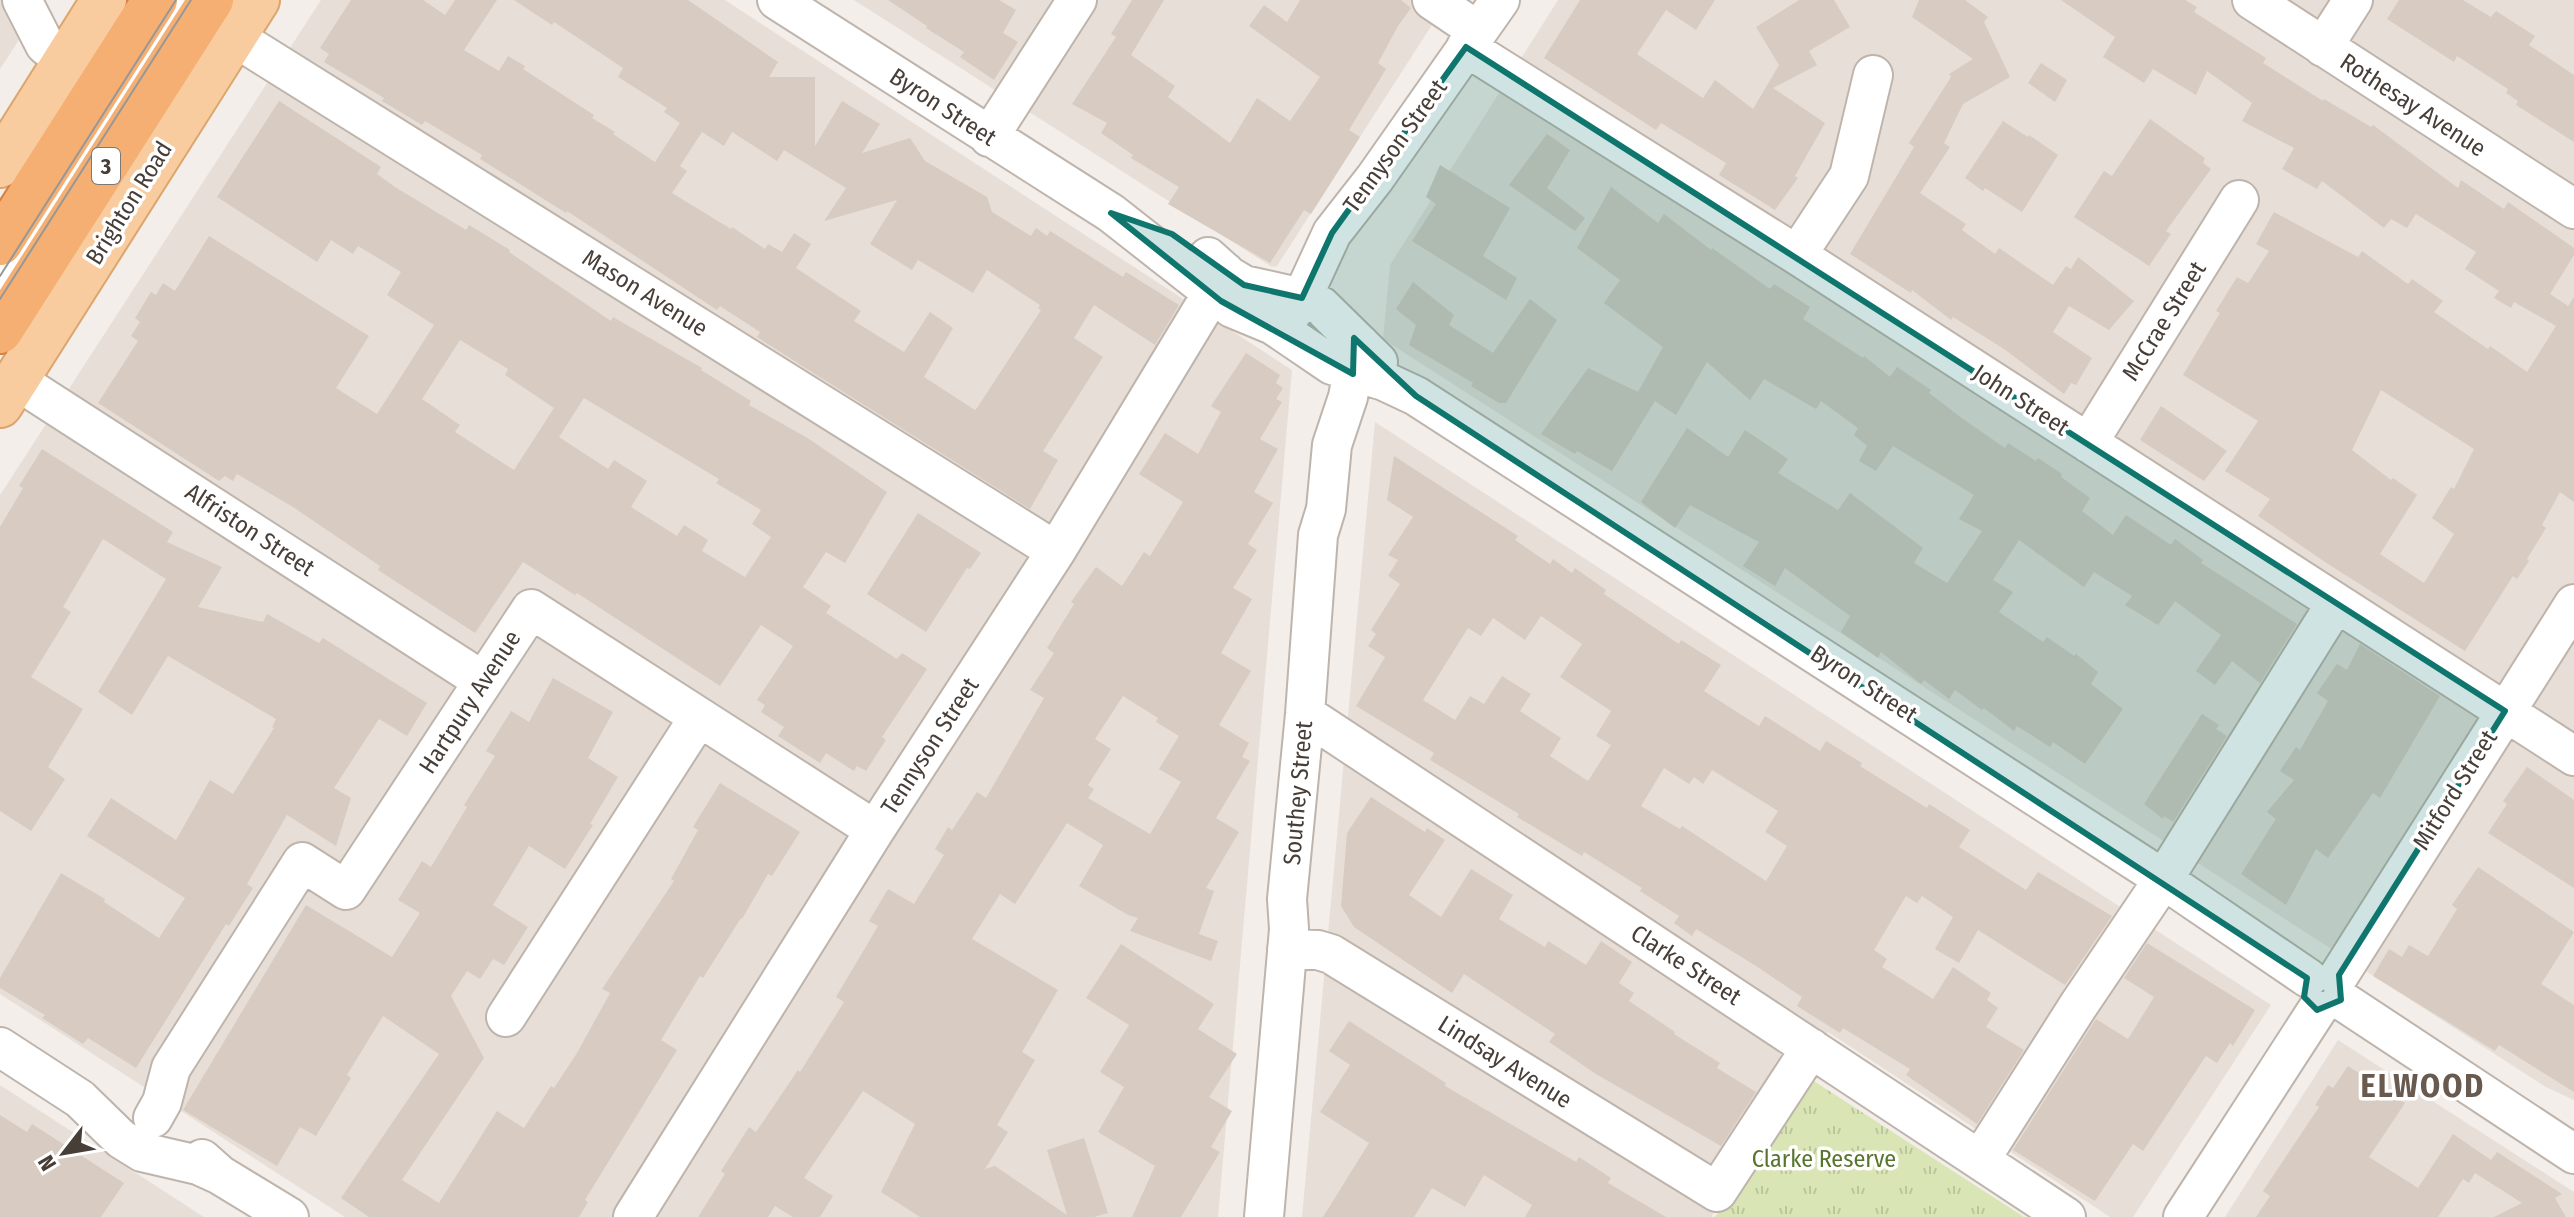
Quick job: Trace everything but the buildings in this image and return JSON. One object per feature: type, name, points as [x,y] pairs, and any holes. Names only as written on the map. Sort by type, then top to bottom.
[{"type":"highway","name":"3","points":[[0,243],[155,0]]},
{"type":"highway","name":"Brighton Road","points":[[0,331],[211,0]]},
{"type":"main road","points":[[10,150],[104,0]]},
{"type":"main road","name":"Brighton Road","points":[[8,393],[257,0]]},
{"type":"main road","points":[[10,150],[93,96]]},
{"type":"street","points":[[22,0],[45,45],[65,61]]},
{"type":"street","points":[[0,288],[183,0]]},
{"type":"street","name":"Byron Street","points":[[777,0],[1111,213],[1165,230],[1203,254],[1218,283],[1241,313],[1281,329],[1317,358],[1357,359]]},
{"type":"street","points":[[989,137],[1077,0]]},
{"type":"street","name":"John Street","points":[[1432,0],[1472,39],[1797,255],[2574,756]]},
{"type":"street","name":"Tennyson Street","points":[[1281,329],[1302,298],[1332,233],[1375,178],[1500,0]]},
{"type":"street","name":"Rothesay Avenue","points":[[2252,0],[2574,209]]},
{"type":"street","points":[[2323,47],[2353,0]]},
{"type":"street","name":"Mason Avenue","points":[[234,37],[1056,551]]},
{"type":"street","points":[[1797,255],[1849,176],[1873,75]]},
{"type":"street","name":"McCrae Street","points":[[2088,443],[2239,200]]},
{"type":"street","name":"Byron Street","points":[[1218,283],[1302,298],[1321,306],[1357,359],[1377,379],[1416,396],[1890,700],[2574,1154]]},
{"type":"street","name":"Tennyson Street","points":[[633,1217],[875,830],[1056,551],[1218,283]]},
{"type":"street","name":"Southey Street","points":[[1264,1217],[1322,522],[1332,445],[1357,359]]},
{"type":"street","name":"Alfriston Street","points":[[8,393],[483,681]]},
{"type":"street","points":[[1980,1160],[2163,880],[2336,603]]},
{"type":"street","name":"Mitford Street","points":[[2183,1217],[2574,604]]},
{"type":"street","name":"Hartpury Avenue","points":[[135,1122],[152,1082],[171,1068],[302,862],[346,890],[531,609],[875,830]]},
{"type":"street","name":"Clarke Street","points":[[1305,714],[2066,1217]]},
{"type":"street","points":[[506,1017],[699,717]]},
{"type":"street","name":"Lindsay Avenue","points":[[1288,924],[1318,950],[1331,954],[1717,1192],[1811,1048]]},
{"type":"street","points":[[0,1047],[80,1099],[135,1122],[151,1156],[198,1165],[220,1175],[279,1213]]},
{"type":"highlighted area","points":[[1466,47],[2505,711],[2339,975],[2341,1000],[2317,1010],[2304,997],[2307,978],[1416,396],[1354,338],[1353,374],[1221,301],[1111,213],[1172,234],[1244,285],[1302,298],[1332,233]]},
{"type":"shaded area","points":[[0,0],[45,0],[0,69]]},
{"type":"shaded area","points":[[321,0],[725,0],[1292,370],[1218,1217],[345,1217],[0,994],[0,495]]},
{"type":"shaded area","points":[[854,0],[1448,0],[1277,266],[1272,267]]},
{"type":"shaded area","points":[[1558,0],[2574,0],[2574,1100],[2546,1087],[1383,339],[1390,265]]},
{"type":"shaded area","points":[[1375,422],[2271,1005],[2133,1217],[2110,1217],[1828,1032],[1711,1217],[1302,1217]]},
{"type":"shaded area","points":[[2338,1040],[2574,1192],[2574,1217],[2225,1217]]},
{"type":"shaded area","points":[[0,1085],[204,1217],[0,1217]]},
{"type":"green space","name":"Clarke Reserve","points":[[1806,1076],[2024,1217],[1715,1217]]},
{"type":"tram line","points":[[0,276],[176,0]]},
{"type":"tram line","points":[[0,299],[191,0]]},
{"type":"district","name":"ELWOOD","points":[[2423,1086]]}]
